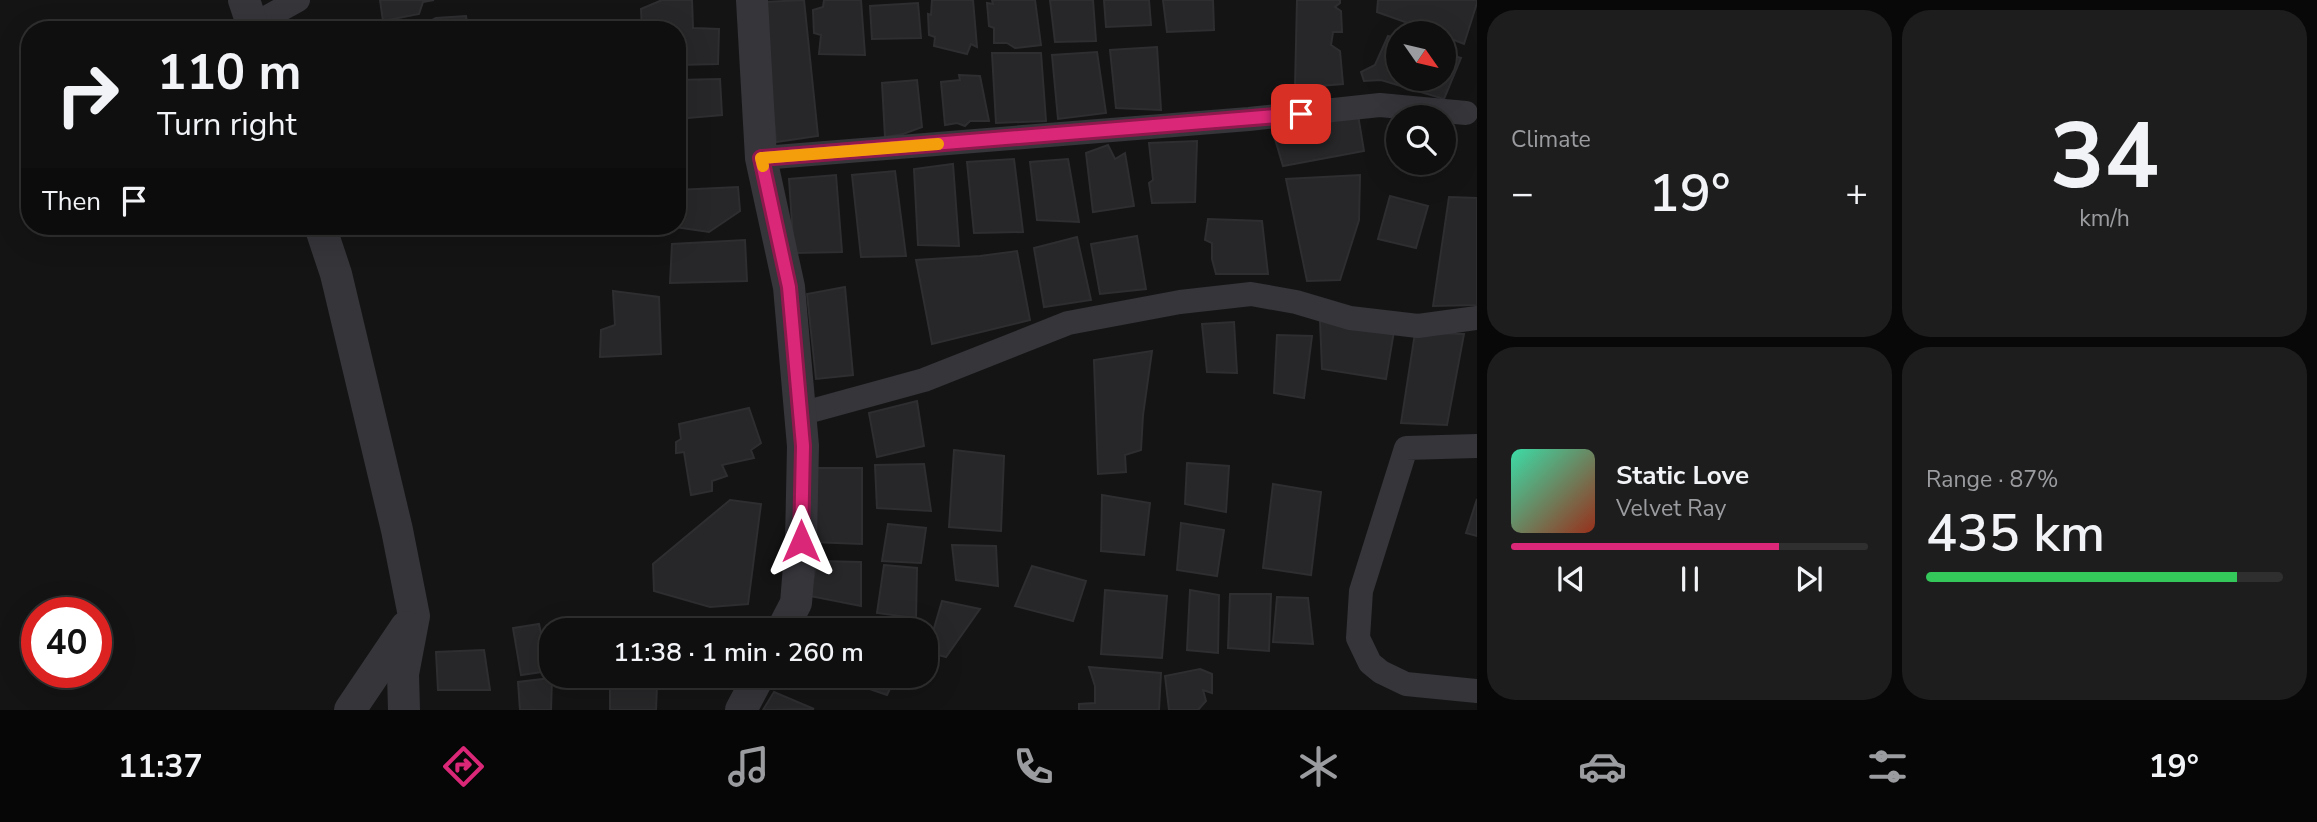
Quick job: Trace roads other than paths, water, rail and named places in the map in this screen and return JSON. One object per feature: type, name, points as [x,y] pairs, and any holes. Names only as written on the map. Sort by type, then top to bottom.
[{"type":"street","points":[[251,18],[298,0]]},
{"type":"street","points":[[752,0],[761,158],[789,287],[803,446],[796,603],[788,618]]},
{"type":"street","points":[[761,158],[1249,119],[1380,105],[1466,113]]},
{"type":"street","points":[[323,235],[340,288],[397,530],[414,616],[403,674],[404,710]]},
{"type":"street","points":[[800,414],[924,380],[1068,323],[1180,302],[1251,294],[1296,302],[1350,318],[1418,326],[1477,318]]},
{"type":"street","points":[[1477,446],[1406,448],[1361,591],[1358,638],[1370,663],[1406,684],[1477,691]]},
{"type":"street","points":[[350,710],[414,616]]},
{"type":"street","points":[[741,710],[752,688]]}]
